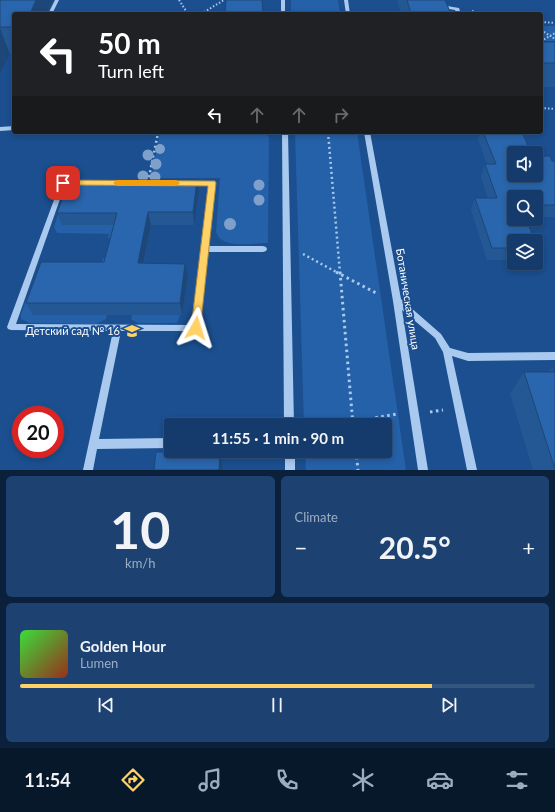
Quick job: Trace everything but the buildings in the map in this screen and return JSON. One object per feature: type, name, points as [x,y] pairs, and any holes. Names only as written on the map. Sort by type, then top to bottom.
[{"type":"street","points":[[51,12],[57,0]]},
{"type":"street","points":[[283,0],[283,12]]},
{"type":"street","points":[[346,0],[348,12]]},
{"type":"street","points":[[436,0],[439,6],[457,9],[458,12]]},
{"type":"street","points":[[0,129],[12,128]]},
{"type":"street","points":[[285,134],[289,418]]},
{"type":"street","name":"Ботаническая улица","points":[[367,134],[397,301],[422,470]]},
{"type":"street","points":[[86,183],[63,183],[11,327],[196,328],[212,183],[184,183]]},
{"type":"street","points":[[205,248],[263,249]]},
{"type":"street","points":[[397,301],[438,336],[447,351],[472,470]]},
{"type":"street","points":[[88,470],[118,328]]},
{"type":"street","points":[[447,351],[468,357],[555,356]]},
{"type":"street","points":[[93,444],[164,442]]},
{"type":"street","points":[[290,458],[290,470]]},
{"type":"path","points":[[179,0],[187,12]]},
{"type":"path","points":[[204,12],[224,0]]},
{"type":"path","points":[[470,10],[476,12]]},
{"type":"path","points":[[543,22],[555,23]]},
{"type":"path","points":[[543,32],[555,39]]},
{"type":"path","points":[[543,38],[555,32]]},
{"type":"path","points":[[543,108],[555,109]]},
{"type":"path","points":[[148,183],[158,134]]},
{"type":"path","points":[[328,134],[352,418]]},
{"type":"path","points":[[287,250],[298,252],[339,272],[380,295],[397,301]]},
{"type":"path","points":[[357,458],[358,470]]},
{"type":"shaded area","points":[[291,0],[338,0],[340,12],[291,12]]},
{"type":"shaded area","points":[[543,26],[555,26],[555,41],[543,41]]},
{"type":"shaded area","points":[[160,134],[265,134],[269,137],[268,243],[239,244],[224,241],[219,238],[216,232],[220,178],[151,178]]},
{"type":"shaded area","points":[[295,134],[357,134],[406,470],[306,470],[305,458],[392,458],[392,418],[304,418]]},
{"type":"shaded area","points":[[65,193],[128,225],[124,238],[108,238],[109,234],[57,233],[54,227]]},
{"type":"shaded area","points":[[103,258],[112,258],[33,314],[107,315],[106,319],[96,324],[29,323],[21,319],[21,314],[38,270],[102,263]]},
{"type":"shaded area","points":[[132,315],[180,315],[177,323],[138,323],[131,319]]},
{"type":"slow traffic","points":[[117,183],[176,183]]},
{"type":"place","name":"Детский сад № 16","points":[[132,331]]},
{"type":"route","points":[[63,183],[212,183],[196,328]]}]
